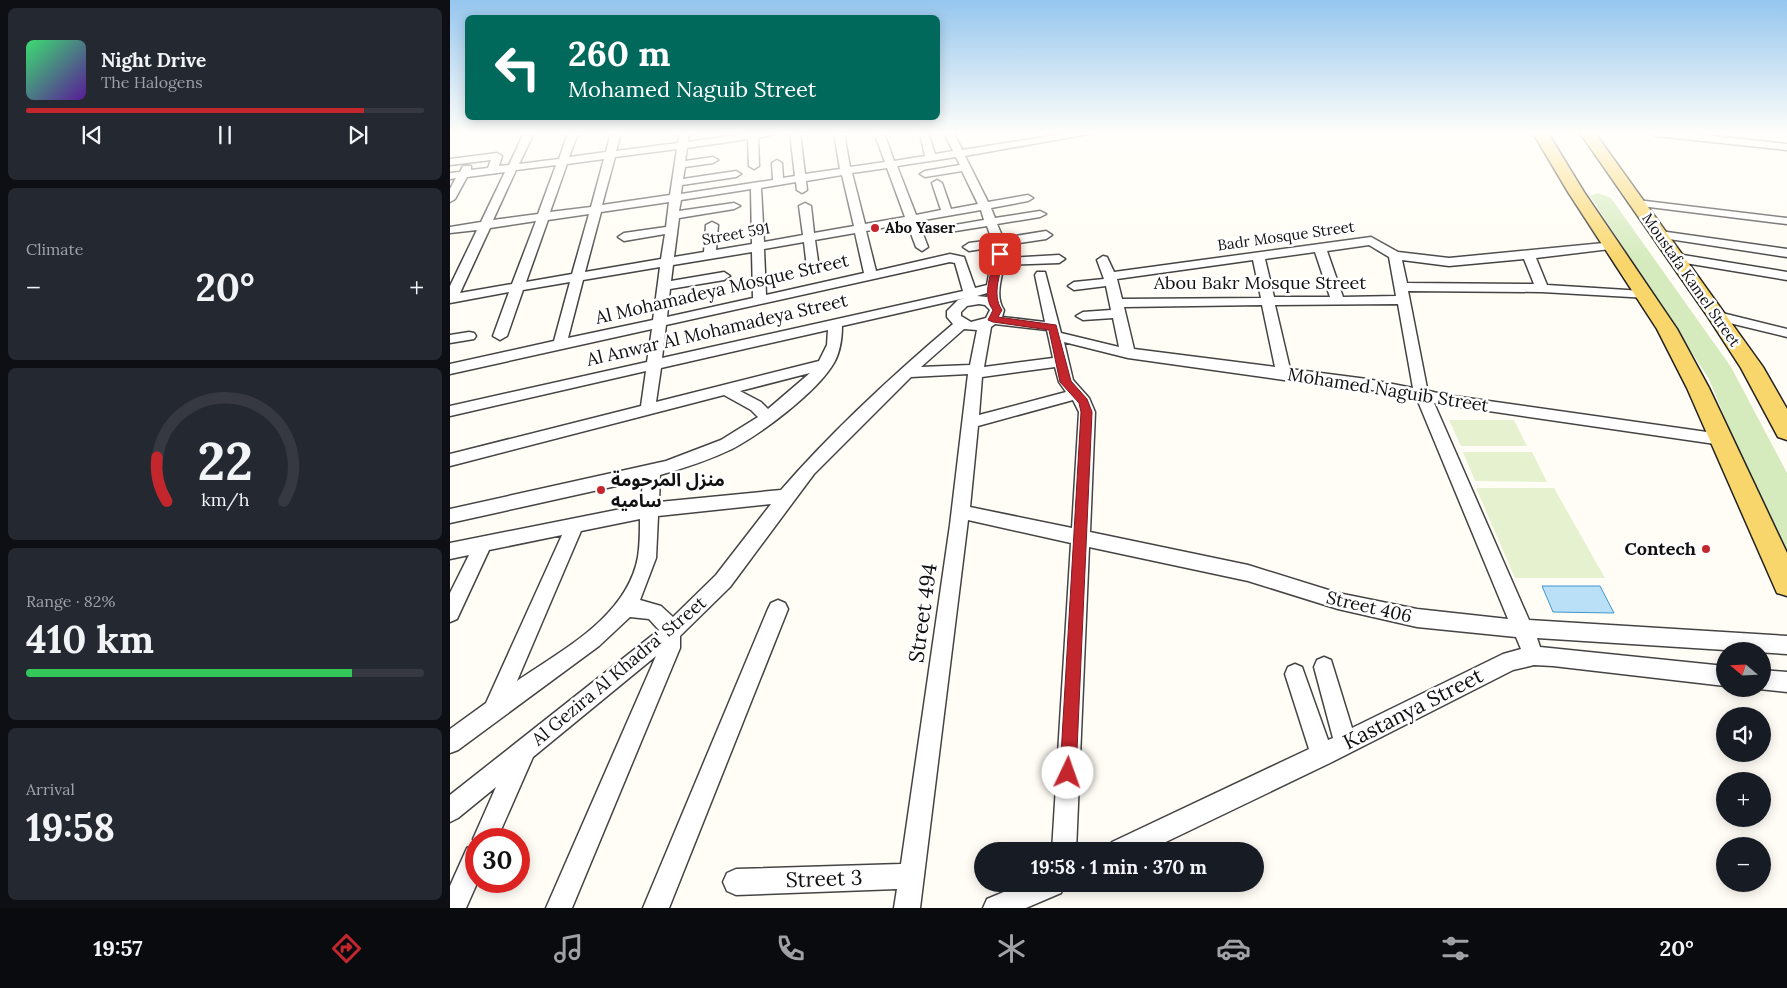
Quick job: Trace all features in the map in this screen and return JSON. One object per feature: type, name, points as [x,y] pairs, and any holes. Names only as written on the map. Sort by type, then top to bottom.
[{"type":"main road","points":[[1566,175],[1610,245],[1667,329],[1722,439],[1787,584]]},
{"type":"main road","name":"Moustafa Kamel Street","points":[[1617,175],[1752,366],[1786,429]]},
{"type":"street","points":[[450,199],[463,175]]},
{"type":"street","points":[[450,298],[509,175]]},
{"type":"street","points":[[500,336],[558,175]]},
{"type":"street","points":[[560,344],[605,175]]},
{"type":"street","points":[[648,409],[656,363],[678,175]]},
{"type":"street","points":[[677,183],[722,175]]},
{"type":"street","points":[[736,175],[736,189]]},
{"type":"street","points":[[778,175],[778,182]]},
{"type":"street","points":[[800,175],[801,185]]},
{"type":"street","points":[[450,230],[778,182],[801,185],[832,175]]},
{"type":"street","points":[[847,175],[858,229],[871,275]]},
{"type":"street","points":[[893,175],[922,247]]},
{"type":"street","points":[[962,324],[955,320],[954,311],[971,296],[993,304],[992,288],[999,262],[998,241],[985,206],[969,175]]},
{"type":"street","points":[[937,183],[947,213]]},
{"type":"street","points":[[756,186],[760,300]]},
{"type":"street","name":"Street 591","points":[[450,298],[758,247],[1028,198]]},
{"type":"street","points":[[1637,203],[1787,221]]},
{"type":"street","points":[[673,215],[734,206]]},
{"type":"street","points":[[805,206],[813,268]]},
{"type":"street","points":[[943,230],[1040,214]]},
{"type":"street","points":[[710,255],[712,225]]},
{"type":"street","points":[[624,237],[672,229]]},
{"type":"street","points":[[1660,235],[1787,253]]},
{"type":"street","points":[[969,247],[998,241],[1046,236]]},
{"type":"street","name":"Badr Mosque Street","points":[[1074,286],[1258,256],[1372,241],[1394,255],[1449,262],[1610,245]]},
{"type":"street","points":[[1320,248],[1338,301]]},
{"type":"street","points":[[1394,255],[1423,395],[1524,628],[1534,656]]},
{"type":"street","points":[[1529,255],[1542,288]]},
{"type":"street","points":[[1258,256],[1284,375]]},
{"type":"street","name":"Al Mohamadeya Mosque Street","points":[[450,369],[954,257],[960,260],[971,296]]},
{"type":"street","points":[[999,262],[1059,258]]},
{"type":"street","points":[[1677,258],[1787,276]]},
{"type":"street","points":[[1104,260],[1111,279],[1128,353]]},
{"type":"street","points":[[1041,275],[1066,382],[1084,402],[1087,412],[1064,842]]},
{"type":"street","points":[[664,286],[724,276]]},
{"type":"street","name":"Al Anwar Al Mohamadeya Street","points":[[450,411],[835,322],[971,296],[992,288]]},
{"type":"street","points":[[1403,294],[1542,288],[1644,295]]},
{"type":"street","name":"Abou Bakr Mosque Street","points":[[1118,308],[1338,301],[1403,294]]},
{"type":"street","name":"Street 494","points":[[907,908],[961,512],[976,371],[989,322],[997,310],[993,304]]},
{"type":"street","points":[[1083,316],[1118,308]]},
{"type":"street","points":[[1718,316],[1787,333]]},
{"type":"street","points":[[450,516],[652,472],[684,461],[743,435],[767,418],[814,379],[826,364],[833,349],[836,335],[835,322]]},
{"type":"street","name":"Mohamed Naguib Street","points":[[962,324],[969,326],[989,322],[1054,332],[1128,353],[1284,375],[1367,384],[1423,395],[1722,439]]},
{"type":"street","name":"Al Gezira Al Khadra' Street","points":[[450,810],[671,632],[701,604],[738,563],[786,496],[808,470],[906,374],[962,324]]},
{"type":"street","points":[[450,339],[469,336]]},
{"type":"street","points":[[906,374],[976,371],[1061,362]]},
{"type":"street","points":[[450,460],[826,364]]},
{"type":"street","points":[[724,390],[756,406],[767,418]]},
{"type":"street","points":[[969,423],[1076,394]]},
{"type":"street","points":[[450,742],[592,640],[626,608],[639,582],[647,558],[652,472]]},
{"type":"street","points":[[450,551],[650,510],[786,496]]},
{"type":"street","name":"Street 406","points":[[961,512],[1248,573],[1377,611],[1456,623],[1787,645]]},
{"type":"street","points":[[494,712],[575,525]]},
{"type":"street","points":[[450,613],[483,544]]},
{"type":"street","points":[[559,908],[664,667],[670,648],[671,632],[666,620],[656,612],[642,608],[626,608]]},
{"type":"street","points":[[656,908],[778,609]]},
{"type":"street","name":"Kastanya Street","points":[[1140,842],[1322,755],[1510,661],[1534,656],[1716,675]]},
{"type":"street","points":[[1324,668],[1345,743]]},
{"type":"street","points":[[1295,674],[1322,755]]},
{"type":"street","points":[[1771,681],[1787,682]]},
{"type":"street","points":[[490,828],[525,750]]},
{"type":"street","name":"Street 3","points":[[736,882],[911,876]]},
{"type":"street","points":[[453,908],[465,881]]},
{"type":"street","points":[[996,908],[1033,892]]},
{"type":"green space","points":[[1598,193],[1611,198],[1731,367],[1787,473],[1787,552],[1739,453],[1709,379],[1590,196]]},
{"type":"green space","points":[[1449,420],[1514,420],[1527,446],[1461,446]]},
{"type":"green space","points":[[1463,452],[1532,452],[1547,482],[1475,481]]},
{"type":"green space","points":[[1476,488],[1554,488],[1605,578],[1515,578]]},
{"type":"water","points":[[1542,586],[1600,586],[1614,613],[1553,612]]},
{"type":"place","name":"Abo Yaser","points":[[875,228]]},
{"type":"place","name":"منزل المرحومة ساميه","points":[[601,490]]},
{"type":"place","name":"Contech","points":[[1706,549]]},
{"type":"route","points":[[1000,254],[992,288],[993,304],[997,310],[993,320],[1053,327],[1066,382],[1072,391],[1084,402],[1087,412],[1068,773]]}]
